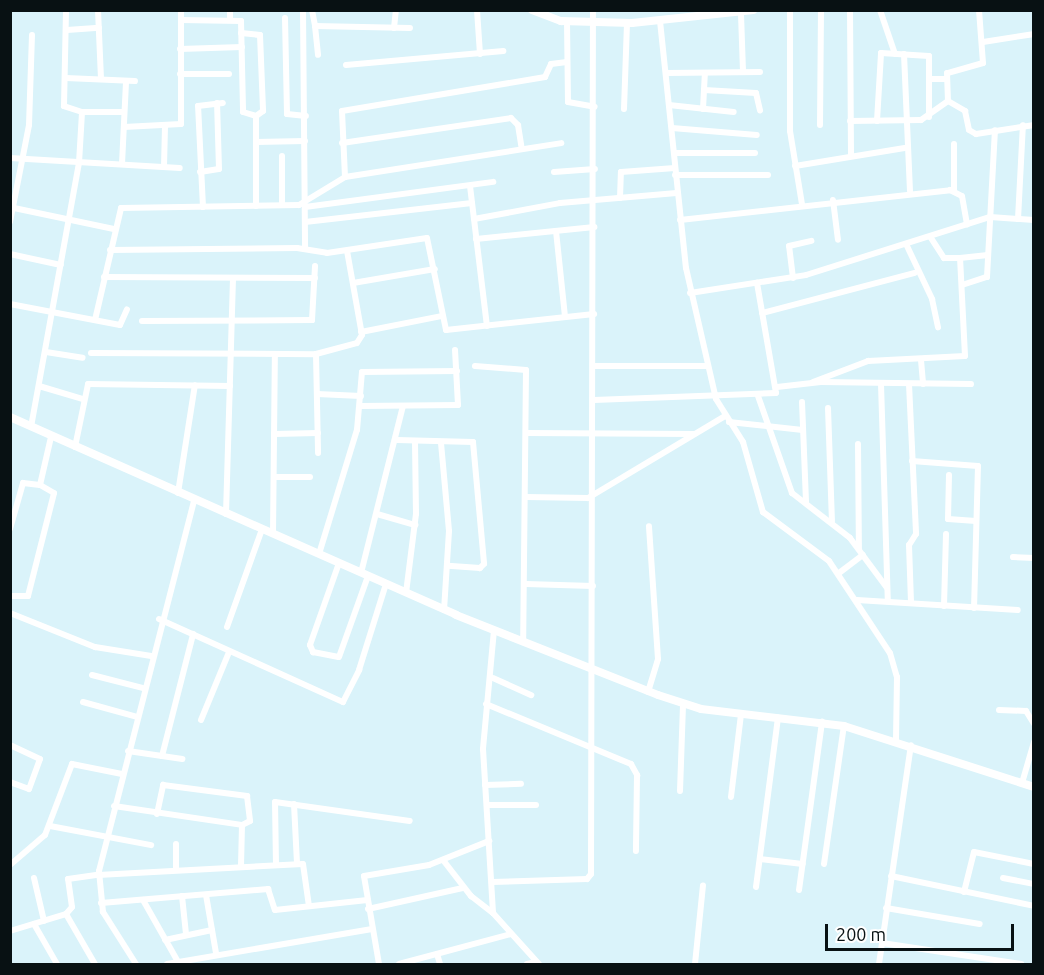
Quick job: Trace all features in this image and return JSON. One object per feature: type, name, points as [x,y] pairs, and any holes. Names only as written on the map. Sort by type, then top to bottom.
[{"type":"street","points":[[66,10],[65,109],[82,112],[124,112]]},
{"type":"street","points":[[98,10],[102,80]]},
{"type":"street","points":[[124,127],[165,126],[182,122],[181,10]]},
{"type":"street","points":[[230,10],[230,20]]},
{"type":"street","points":[[303,10],[306,116],[305,249]]},
{"type":"street","points":[[312,10],[318,55]]},
{"type":"street","points":[[394,28],[396,10]]},
{"type":"street","points":[[477,10],[480,54]]},
{"type":"street","points":[[532,10],[567,21],[627,23],[747,12],[743,72]]},
{"type":"street","points":[[492,882],[591,876],[595,748],[593,10]]},
{"type":"street","points":[[790,10],[795,166],[802,204]]},
{"type":"street","points":[[820,125],[821,10]]},
{"type":"street","points":[[850,10],[851,156]]},
{"type":"street","points":[[880,10],[895,54]]},
{"type":"street","points":[[948,101],[946,79],[949,72],[983,63],[979,10]]},
{"type":"street","points":[[285,18],[287,114],[306,116]]},
{"type":"street","points":[[181,20],[241,21],[243,112],[256,116]]},
{"type":"street","points":[[567,21],[568,105],[595,107]]},
{"type":"street","points":[[660,21],[677,193],[690,293],[706,366],[716,399],[743,442],[763,512],[814,546],[839,573],[895,666],[896,739]]},
{"type":"street","points":[[624,109],[627,23]]},
{"type":"street","points":[[315,26],[410,28]]},
{"type":"street","points":[[67,30],[99,28]]},
{"type":"street","points":[[241,33],[260,35],[263,111],[256,116]]},
{"type":"street","points":[[982,42],[1034,34]]},
{"type":"street","points":[[10,222],[30,111],[32,35]]},
{"type":"street","points":[[180,49],[242,47]]},
{"type":"street","points":[[346,65],[503,51]]},
{"type":"street","points":[[877,121],[878,56],[895,54],[929,56],[929,117]]},
{"type":"street","points":[[904,54],[905,148],[910,191]]},
{"type":"street","points":[[345,177],[342,143],[344,110],[545,77],[551,64],[567,62]]},
{"type":"street","points":[[666,73],[760,72]]},
{"type":"street","points":[[703,109],[705,73]]},
{"type":"street","points":[[180,74],[229,74]]},
{"type":"street","points":[[66,78],[135,81]]},
{"type":"street","points":[[930,79],[946,79]]},
{"type":"street","points":[[122,164],[126,81]]},
{"type":"street","points":[[704,90],[756,93],[760,111]]},
{"type":"street","points":[[850,121],[905,121],[929,117],[948,101]]},
{"type":"street","points":[[948,101],[966,111],[972,132],[1034,125]]},
{"type":"street","points":[[200,172],[219,169],[220,103],[198,106],[200,172],[203,207]]},
{"type":"street","points":[[669,105],[734,112]]},
{"type":"street","points":[[31,427],[71,220],[80,161],[82,112]]},
{"type":"street","points":[[256,116],[256,206]]},
{"type":"street","points":[[342,143],[511,118],[522,149]]},
{"type":"street","points":[[1018,219],[1023,125]]},
{"type":"street","points":[[164,167],[165,126]]},
{"type":"street","points":[[672,128],[757,135]]},
{"type":"street","points":[[962,285],[986,280],[995,130]]},
{"type":"street","points":[[256,142],[305,141]]},
{"type":"street","points":[[305,205],[345,177],[561,143]]},
{"type":"street","points":[[954,144],[954,190]]},
{"type":"street","points":[[795,166],[905,148]]},
{"type":"street","points":[[674,153],[755,153]]},
{"type":"street","points":[[282,156],[282,205]]},
{"type":"street","points":[[10,158],[180,168]]},
{"type":"street","points":[[554,172],[595,169]]},
{"type":"street","points":[[620,198],[621,171],[768,175]]},
{"type":"street","points":[[95,320],[114,229],[121,208],[305,205],[493,182]]},
{"type":"street","points":[[470,186],[487,326]]},
{"type":"street","points":[[680,220],[910,191],[954,190],[962,196],[967,225]]},
{"type":"street","points":[[474,219],[594,201],[677,193]]},
{"type":"street","points":[[833,201],[838,240]]},
{"type":"street","points":[[305,222],[472,203]]},
{"type":"street","points":[[14,208],[114,229]]},
{"type":"street","points":[[690,293],[793,278],[907,246],[990,217],[1034,220]]},
{"type":"street","points":[[476,239],[594,227]]},
{"type":"street","points":[[556,231],[565,317]]},
{"type":"street","points":[[110,250],[305,249],[347,251],[427,238],[446,330],[594,314]]},
{"type":"street","points":[[931,238],[944,258],[988,255]]},
{"type":"street","points":[[793,278],[789,246],[811,241]]},
{"type":"street","points":[[907,246],[915,273],[932,299],[938,327]]},
{"type":"street","points":[[91,353],[316,354],[357,343],[361,332],[347,251]]},
{"type":"street","points":[[10,254],[61,265]]},
{"type":"street","points":[[813,382],[862,362],[965,356],[960,258]]},
{"type":"street","points":[[142,321],[312,320],[315,266]]},
{"type":"street","points":[[353,283],[435,269]]},
{"type":"street","points":[[762,313],[915,273]]},
{"type":"street","points":[[104,277],[315,278]]},
{"type":"street","points":[[226,514],[233,279]]},
{"type":"street","points":[[594,400],[716,399],[776,393],[777,387],[757,284]]},
{"type":"street","points":[[10,304],[122,325],[128,309]]},
{"type":"street","points":[[361,332],[442,316]]},
{"type":"street","points":[[361,406],[458,405],[455,350]]},
{"type":"street","points":[[46,352],[83,358]]},
{"type":"street","points":[[273,534],[275,354]]},
{"type":"street","points":[[316,354],[318,453]]},
{"type":"street","points":[[921,360],[923,384]]},
{"type":"street","points":[[475,366],[525,367],[526,584],[523,642]]},
{"type":"street","points":[[594,366],[706,366]]},
{"type":"street","points":[[319,554],[361,406],[364,371],[457,371]]},
{"type":"street","points":[[777,387],[813,382],[971,384]]},
{"type":"street","points":[[75,448],[83,399],[88,384],[230,386]]},
{"type":"street","points":[[881,384],[888,601]]},
{"type":"street","points":[[909,384],[912,461],[911,602]]},
{"type":"street","points":[[178,493],[195,385]]},
{"type":"street","points":[[39,386],[83,399]]},
{"type":"street","points":[[317,394],[361,396]]},
{"type":"street","points":[[758,396],[790,489],[832,521],[861,552],[887,588]]},
{"type":"street","points":[[802,402],[806,503]]},
{"type":"street","points":[[339,563],[310,645],[313,652],[339,657],[364,574],[397,440],[403,406]]},
{"type":"street","points":[[828,408],[832,521]]},
{"type":"street","points":[[10,417],[75,448],[444,610],[648,692],[683,703],[741,714],[822,721],[844,726],[896,739],[1034,787]]},
{"type":"street","points":[[526,497],[594,494],[695,434],[727,419],[769,427],[803,430]]},
{"type":"street","points":[[274,434],[318,433]]},
{"type":"street","points":[[526,433],[695,434]]},
{"type":"street","points":[[40,485],[51,437]]},
{"type":"street","points":[[397,440],[415,443],[473,442],[484,564],[480,568],[448,566]]},
{"type":"street","points":[[406,593],[415,525],[415,443]]},
{"type":"street","points":[[441,443],[448,566],[444,610]]},
{"type":"street","points":[[839,573],[861,552],[858,444]]},
{"type":"street","points":[[912,461],[976,464],[974,608]]},
{"type":"street","points":[[949,475],[948,519],[976,521]]},
{"type":"street","points":[[274,477],[310,477]]},
{"type":"street","points":[[10,529],[23,483],[40,485],[54,493],[25,600],[10,596]]},
{"type":"street","points":[[136,964],[101,903],[98,875],[159,619],[194,500]]},
{"type":"street","points":[[377,514],[415,525]]},
{"type":"street","points":[[648,692],[658,659],[649,526]]},
{"type":"street","points":[[227,627],[262,529]]},
{"type":"street","points":[[944,606],[946,534]]},
{"type":"street","points":[[1013,557],[1034,558]]},
{"type":"street","points":[[159,619],[343,702],[359,670],[386,584]]},
{"type":"street","points":[[526,584],[593,586]]},
{"type":"street","points":[[856,600],[1018,610]]},
{"type":"street","points":[[10,614],[95,647],[150,656]]},
{"type":"street","points":[[493,913],[485,785],[486,704],[493,678],[494,630]]},
{"type":"street","points":[[162,756],[192,634]]},
{"type":"street","points":[[201,720],[230,652]]},
{"type":"street","points":[[92,675],[143,688]]},
{"type":"street","points":[[493,678],[531,695]]},
{"type":"street","points":[[83,702],[137,717]]},
{"type":"street","points":[[680,791],[683,703]]},
{"type":"street","points":[[486,704],[595,748],[636,769],[636,851]]},
{"type":"street","points":[[999,710],[1027,711],[1034,724]]},
{"type":"street","points":[[731,797],[741,714]]},
{"type":"street","points":[[756,887],[778,717]]},
{"type":"street","points":[[799,890],[822,721]]},
{"type":"street","points":[[824,864],[844,726]]},
{"type":"street","points":[[1022,783],[1034,742]]},
{"type":"street","points":[[10,745],[40,759],[29,789],[10,782]]},
{"type":"street","points":[[879,964],[911,745]]},
{"type":"street","points":[[128,751],[182,759]]},
{"type":"street","points":[[10,865],[50,826],[74,763],[122,774]]},
{"type":"street","points":[[485,785],[521,784]]},
{"type":"street","points":[[114,806],[157,814],[242,825],[249,823],[247,796],[204,790],[161,786],[157,814]]},
{"type":"street","points":[[276,865],[273,804],[294,804],[410,821]]},
{"type":"street","points":[[294,804],[297,864]]},
{"type":"street","points":[[487,805],[536,805]]},
{"type":"street","points":[[241,866],[242,825]]},
{"type":"street","points":[[50,826],[152,845]]},
{"type":"street","points":[[379,964],[366,900],[364,876],[443,860],[489,842]]},
{"type":"street","points":[[176,844],[176,870]]},
{"type":"street","points":[[964,892],[974,852],[1034,864]]},
{"type":"street","points":[[760,859],[802,864]]},
{"type":"street","points":[[443,860],[463,888],[493,913],[538,963]]},
{"type":"street","points":[[10,931],[66,914],[72,907],[68,879],[98,875],[241,866],[304,865],[309,906]]},
{"type":"street","points":[[891,876],[1034,906]]},
{"type":"street","points":[[34,878],[44,921]]},
{"type":"street","points":[[1003,878],[1034,884]]},
{"type":"street","points":[[695,964],[703,885]]},
{"type":"street","points":[[368,909],[463,888]]},
{"type":"street","points":[[101,903],[268,889],[273,909],[366,900]]},
{"type":"street","points":[[206,895],[216,953]]},
{"type":"street","points":[[182,896],[186,935]]},
{"type":"street","points":[[143,900],[177,960]]},
{"type":"street","points":[[886,909],[980,924]]},
{"type":"street","points":[[66,914],[95,964]]},
{"type":"street","points":[[34,924],[57,964]]},
{"type":"street","points":[[167,964],[216,953],[372,929]]},
{"type":"street","points":[[165,940],[212,930]]},
{"type":"street","points":[[399,964],[511,934]]},
{"type":"street","points":[[882,943],[1021,964]]},
{"type":"street","points":[[437,954],[440,964]]},
{"type":"street","points":[[527,964],[538,963]]}]
